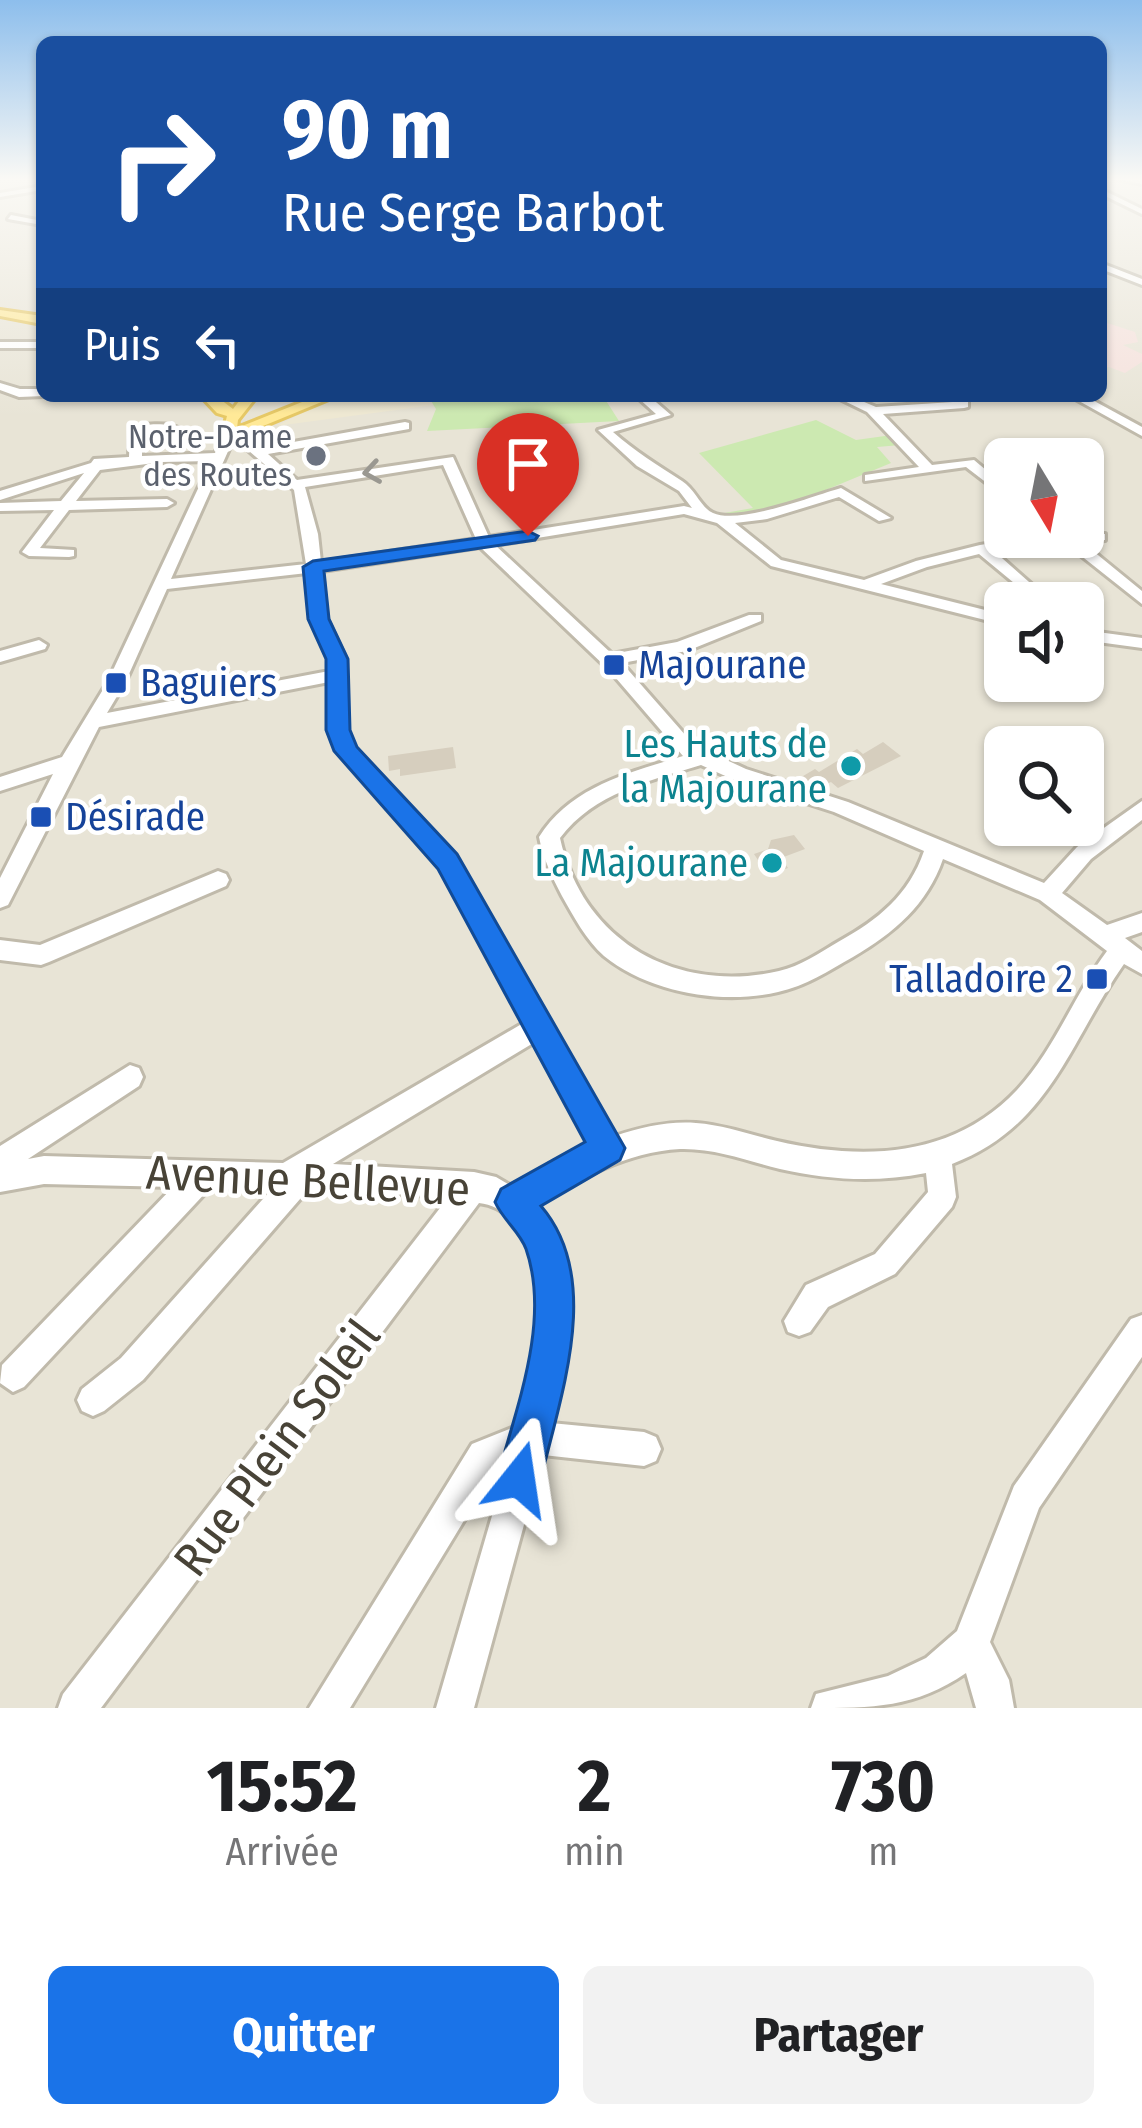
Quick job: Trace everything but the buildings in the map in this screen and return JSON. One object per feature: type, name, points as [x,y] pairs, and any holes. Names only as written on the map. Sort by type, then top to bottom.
[{"type":"main road","points":[[0,313],[36,319]]},
{"type":"main road","points":[[214,402],[236,415]]},
{"type":"main road","points":[[246,402],[230,425],[235,434],[314,402]]},
{"type":"street","points":[[1107,268],[1142,282]]},
{"type":"street","points":[[3,345],[36,345]]},
{"type":"street","points":[[0,386],[19,394],[36,393]]},
{"type":"street","points":[[649,402],[665,415],[604,430],[648,467],[673,477],[700,513]]},
{"type":"street","points":[[854,402],[874,411],[928,468]]},
{"type":"street","points":[[1087,402],[1142,432]]},
{"type":"street","points":[[874,411],[964,404]]},
{"type":"street","points":[[258,452],[388,435],[405,426]]},
{"type":"street","points":[[135,459],[136,430],[174,429]]},
{"type":"street","points":[[0,899],[94,722],[219,458],[235,434],[296,484],[311,534],[319,619],[337,659],[338,730],[346,751],[448,861],[608,1148]]},
{"type":"street","points":[[0,496],[55,473],[99,463],[219,458]]},
{"type":"street","points":[[296,484],[448,460],[485,544],[609,660],[687,750],[833,803],[1048,894],[1122,950]]},
{"type":"street","points":[[69,554],[29,552],[99,463]]},
{"type":"street","points":[[870,478],[976,466],[984,473]]},
{"type":"street","points":[[722,520],[767,515],[841,492],[884,518]]},
{"type":"street","points":[[0,507],[167,503]]},
{"type":"street","points":[[158,585],[485,544],[684,510],[722,520],[767,559],[984,615]]},
{"type":"street","points":[[866,585],[915,562],[984,550]]},
{"type":"street","points":[[994,558],[1020,582]]},
{"type":"street","points":[[1092,558],[1142,599]]},
{"type":"street","points":[[609,660],[681,647],[755,618]]},
{"type":"street","points":[[1104,636],[1140,639]]},
{"type":"street","points":[[0,657],[39,645]]},
{"type":"street","points":[[94,722],[336,675]]},
{"type":"street","points":[[700,758],[577,804],[549,837],[551,851],[586,920],[614,950],[655,970],[740,986],[799,975],[899,916],[927,879],[936,847]]},
{"type":"street","points":[[0,784],[44,766],[69,762]]},
{"type":"street","points":[[1048,894],[1084,853],[1142,809]]},
{"type":"street","points":[[0,950],[41,955],[218,880]]},
{"type":"street","points":[[514,1202],[608,1148],[696,1136],[842,1169],[883,1170],[938,1158],[1006,1118],[1044,1081],[1096,979],[1142,922]]},
{"type":"street","points":[[93,1400],[132,1369],[297,1174],[538,1027]]},
{"type":"street","points":[[0,1162],[130,1077]]},
{"type":"street","points":[[800,1321],[817,1296],[885,1264],[919,1226],[942,1197],[938,1158]]},
{"type":"street","name":"Avenue Bellevue","points":[[0,1178],[44,1170],[297,1174],[474,1186],[496,1190],[514,1202],[541,1234],[555,1291],[555,1325],[531,1438],[455,1708]]},
{"type":"street","points":[[13,1376],[205,1174]]},
{"type":"street","name":"Rue Plein Soleil","points":[[77,1708],[474,1186]]},
{"type":"street","points":[[830,1708],[892,1694],[939,1671],[971,1644],[1026,1498],[1142,1330]]},
{"type":"street","points":[[328,1708],[484,1456],[501,1445],[531,1438],[644,1449]]},
{"type":"street","points":[[971,1644],[989,1680],[995,1708]]},
{"type":"shaded area","points":[[0,258],[36,258],[36,402],[1107,402],[1107,258],[1142,258],[1142,1708],[0,1708]]},
{"type":"shaded area","points":[[1107,323],[1135,332],[1138,342],[1123,345],[1142,354],[1142,362],[1125,373],[1109,367]]},
{"type":"shaded area","points":[[325,402],[434,405],[276,426]]},
{"type":"green space","points":[[432,402],[607,402],[619,421],[427,431],[436,409]]},
{"type":"green space","points":[[816,420],[856,440],[892,435],[901,445],[877,447],[891,463],[821,492],[824,495],[765,514],[713,515],[753,508],[699,453]]},
{"type":"place","name":"Notre-Dame des Routes","points":[[316,456]]},
{"type":"place","name":"Majourane","points":[[614,665]]},
{"type":"place","name":"Baguiers","points":[[116,683]]},
{"type":"place","name":"Les Hauts de la Majourane","points":[[851,766]]},
{"type":"place","name":"Désirade","points":[[41,817]]},
{"type":"place","name":"La Majourane","points":[[772,863]]},
{"type":"place","name":"Talladoire 2","points":[[1097,979]]},
{"type":"route","points":[[519,1479],[546,1372],[555,1325],[555,1291],[541,1234],[514,1202],[608,1148],[448,861],[346,751],[338,730],[337,659],[319,619],[313,567],[528,536]]}]
